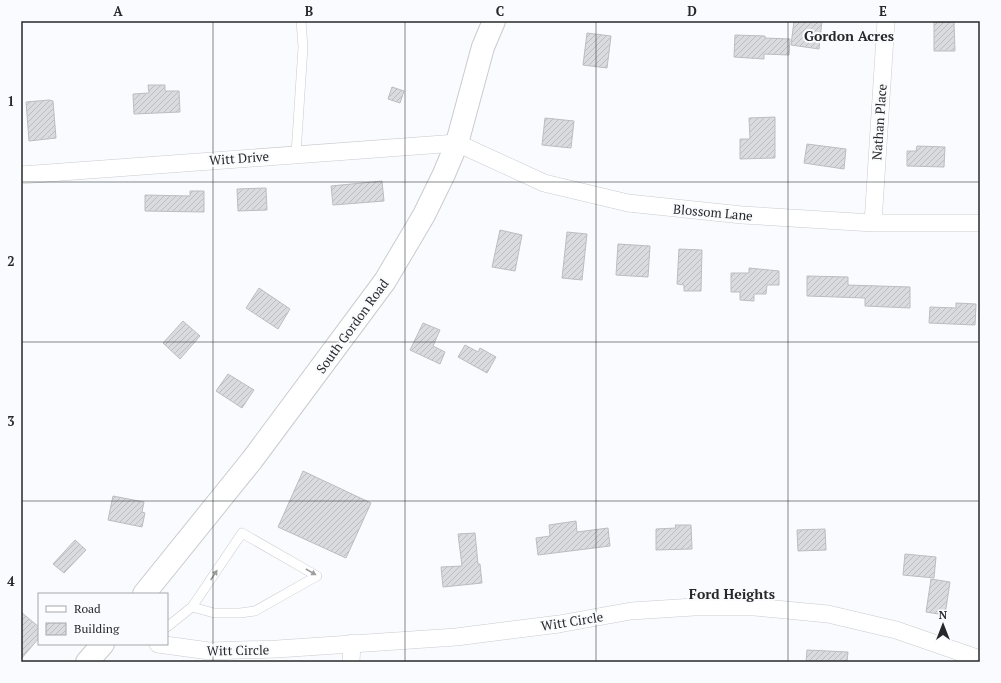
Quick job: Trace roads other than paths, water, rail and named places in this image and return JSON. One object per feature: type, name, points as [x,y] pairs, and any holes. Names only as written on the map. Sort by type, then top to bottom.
[{"type":"street","name":"South Gordon Road","points":[[145,593],[252,460],[385,281],[424,215],[457,143],[483,47],[494,21]]},
{"type":"street","name":"Nathan Place","points":[[873,223],[886,21]]},
{"type":"street","name":"Witt Drive","points":[[21,174],[457,143]]},
{"type":"street","name":"Blossom Lane","points":[[457,143],[544,183],[628,203],[742,215],[873,223],[980,223]]},
{"type":"street","name":"Witt Circle","points":[[164,645],[209,652],[277,649],[456,637],[559,624],[631,611],[694,607],[755,607],[828,614],[896,630],[980,659]]},
{"type":"street","points":[[351,662],[352,644]]},
{"type":"street","points":[[87,662],[101,645]]},
{"type":"lane","points":[[296,154],[303,47],[301,21]]},
{"type":"lane","points":[[168,626],[192,607],[242,533],[317,576],[255,611],[240,613],[214,613],[192,607]]},
{"type":"district","name":"Gordon Acres","points":[[849,35]]},
{"type":"district","name":"Ford Heights","points":[[732,593]]}]
